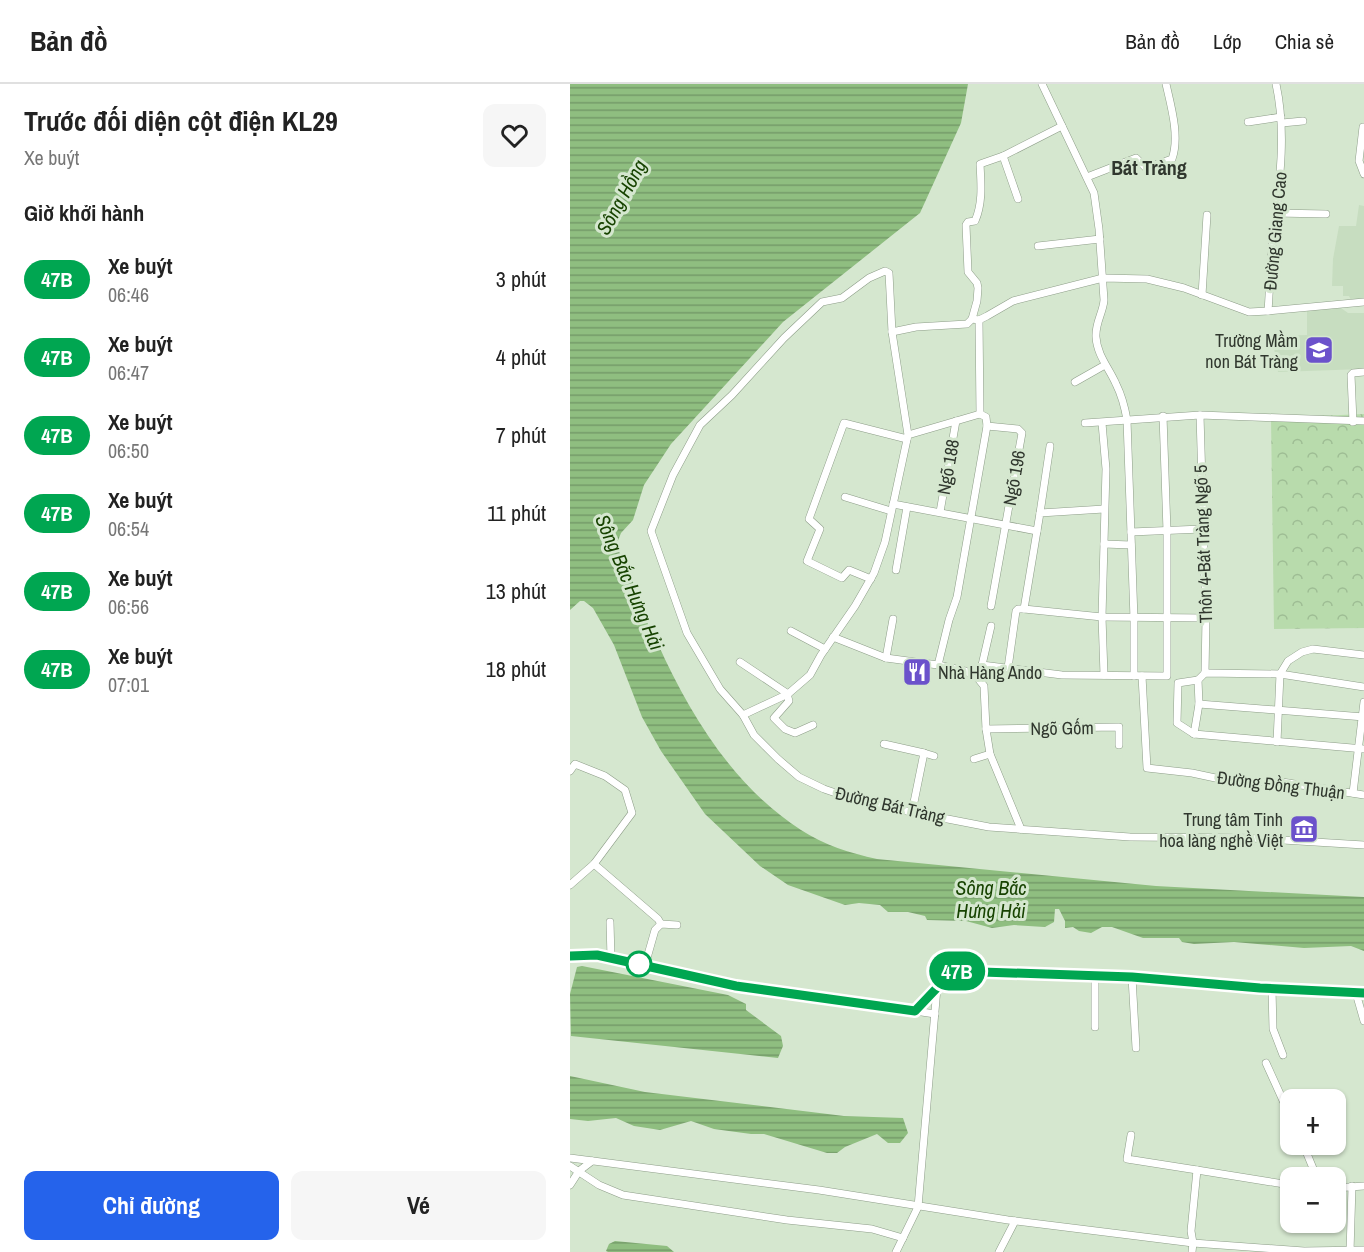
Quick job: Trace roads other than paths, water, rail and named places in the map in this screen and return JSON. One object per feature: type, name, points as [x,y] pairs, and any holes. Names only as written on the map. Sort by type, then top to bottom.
[{"type":"street","points":[[1042,84],[1096,199],[1104,278],[1104,308],[1097,323],[1096,335],[1099,352],[1123,399],[1127,420],[1134,676]]},
{"type":"street","points":[[1087,177],[1136,158],[1146,168],[1172,159],[1175,150],[1166,84]]},
{"type":"street","name":"Đường Giang Cao","points":[[892,332],[916,327],[967,324],[1014,301],[1104,278],[1147,279],[1184,288],[1250,312],[1269,311],[1281,120],[1276,84]]},
{"type":"street","points":[[1248,122],[1303,121]]},
{"type":"street","points":[[980,414],[976,320],[978,288],[977,282],[968,272],[966,225],[968,222],[975,221],[978,214],[982,186],[981,164],[1003,156],[1062,126]]},
{"type":"street","points":[[1363,127],[1359,161],[1364,174]]},
{"type":"street","points":[[1003,156],[1018,199]]},
{"type":"street","points":[[1276,213],[1326,214]]},
{"type":"street","points":[[1202,295],[1207,215]]},
{"type":"street","points":[[1038,246],[1100,239]]},
{"type":"street","name":"Đường Bát Tràng","points":[[892,332],[890,273],[885,271],[869,278],[842,298],[822,302],[700,425],[673,475],[651,531],[687,633],[720,689],[743,716],[754,735],[799,777],[824,789],[865,803],[989,827],[1130,837],[1250,838],[1364,845]]},
{"type":"street","points":[[1269,311],[1364,302]]},
{"type":"street","points":[[743,716],[788,694],[810,675],[871,579],[885,542],[907,437],[892,332]]},
{"type":"street","points":[[1075,382],[1105,365]]},
{"type":"street","points":[[1353,422],[1351,375],[1364,372]]},
{"type":"street","points":[[871,579],[849,570],[842,578],[807,561],[820,529],[809,519],[844,423],[907,437],[980,414],[986,417],[987,426],[972,518],[957,597],[949,620],[939,665]]},
{"type":"street","points":[[1085,423],[1200,415],[1364,421]]},
{"type":"street","name":"Thôn 4-Bát Tràng Ngõ 5","points":[[1200,415],[1206,618],[1205,673]]},
{"type":"street","points":[[1163,416],[1167,531],[1167,676]]},
{"type":"street","name":"Ngõ 188","points":[[940,512],[956,421]]},
{"type":"street","points":[[1102,423],[1106,469],[1102,617],[1104,675]]},
{"type":"street","name":"Ngõ 196","points":[[987,426],[1018,429],[1022,433],[1006,525]]},
{"type":"street","points":[[1024,609],[1050,446]]},
{"type":"street","points":[[845,497],[892,508],[907,507],[940,512],[1037,531]]},
{"type":"street","points":[[896,570],[907,507]]},
{"type":"street","points":[[1040,513],[1104,509]]},
{"type":"street","points":[[991,606],[1006,525]]},
{"type":"street","points":[[1131,532],[1203,530]]},
{"type":"street","points":[[1104,544],[1131,545]]},
{"type":"street","points":[[1008,668],[1018,609],[1102,617],[1206,618]]},
{"type":"street","points":[[886,658],[893,619]]},
{"type":"street","points":[[976,676],[982,665],[991,626]]},
{"type":"street","points":[[790,631],[825,649]]},
{"type":"street","points":[[833,637],[886,658],[939,665],[976,676],[984,686],[990,754],[1021,828]]},
{"type":"street","points":[[1277,742],[1280,674],[1288,661],[1305,650],[1313,649],[1364,656]]},
{"type":"street","points":[[740,662],[788,694],[789,701],[774,718],[785,729],[795,733],[813,725]]},
{"type":"street","points":[[982,665],[1062,675],[1167,676],[1179,683],[1198,680],[1205,673],[1280,674],[1364,687]]},
{"type":"street","name":"Đường Đồng Thuận","points":[[1142,676],[1147,768],[1192,773],[1234,783],[1282,783],[1364,795]]},
{"type":"street","points":[[1194,734],[1199,704],[1198,680]]},
{"type":"street","points":[[1179,683],[1177,723],[1194,734],[1361,749]]},
{"type":"street","points":[[1353,793],[1361,749],[1364,702]]},
{"type":"street","points":[[1199,704],[1363,717]]},
{"type":"street","name":"Ngõ Gốm","points":[[986,729],[1119,727],[1119,745]]},
{"type":"street","points":[[884,744],[934,756]]},
{"type":"street","points":[[912,812],[924,753]]},
{"type":"street","points":[[974,759],[990,754]]},
{"type":"street","points":[[570,771],[575,764],[605,776],[625,790],[632,813],[594,864],[570,885]]},
{"type":"street","points":[[594,864],[661,924],[677,925]]},
{"type":"street","points":[[610,922],[611,958]]},
{"type":"street","points":[[645,965],[655,930],[661,924]]},
{"type":"street","points":[[570,956],[597,955],[736,986],[935,1014]]},
{"type":"street","points":[[915,1011],[953,971],[1018,972],[1132,977],[1272,989],[1360,993],[1364,1021]]},
{"type":"street","points":[[1095,975],[1095,1027]]},
{"type":"street","points":[[1132,977],[1136,1048]]},
{"type":"street","points":[[896,1252],[918,1207],[938,988]]},
{"type":"street","points":[[1272,989],[1273,1029],[1283,1055]]},
{"type":"street","points":[[1266,1064],[1280,1094]]},
{"type":"street","points":[[1131,1135],[1127,1160],[1280,1183]]},
{"type":"street","points":[[570,1158],[819,1190],[1015,1221],[1193,1243],[1304,1251],[1364,1250]]},
{"type":"street","points":[[570,1185],[579,1171],[592,1161]]},
{"type":"street","points":[[570,1166],[599,1185],[623,1196],[787,1220],[872,1229],[903,1238]]},
{"type":"street","points":[[1192,1252],[1191,1231],[1197,1170]]},
{"type":"street","points":[[1350,1251],[1352,1186]]},
{"type":"street","points":[[1346,1187],[1364,1186]]},
{"type":"street","points":[[999,1252],[1015,1221]]},
{"type":"water","points":[[570,84],[968,84],[961,123],[920,213],[783,322],[671,444],[644,485],[633,520],[621,533],[617,543],[617,551],[628,558],[634,588],[644,616],[684,697],[716,748],[755,793],[777,813],[819,840],[877,859],[1156,886],[1364,897],[1364,951],[1351,946],[1304,948],[1234,942],[1194,944],[1182,942],[1179,938],[1143,938],[1112,927],[1102,927],[1091,933],[1079,931],[1073,927],[1065,928],[1065,921],[1059,909],[1055,909],[1054,922],[1045,927],[1014,925],[992,928],[966,921],[927,920],[925,916],[908,912],[888,912],[880,905],[859,903],[845,905],[788,885],[760,866],[705,814],[661,751],[642,717],[614,645],[593,608],[584,601],[580,601],[570,610]]},
{"type":"water","points":[[582,966],[728,995],[746,1004],[746,1010],[781,1036],[783,1046],[778,1058],[571,1036],[570,994],[577,967]]},
{"type":"water","points":[[570,1076],[645,1092],[844,1116],[903,1118],[908,1133],[900,1143],[888,1143],[877,1134],[845,1147],[837,1153],[827,1153],[764,1134],[714,1129],[691,1121],[660,1130],[634,1126],[616,1118],[588,1121],[570,1119]]},
{"type":"water","points":[[615,1241],[667,1246],[674,1252],[606,1251],[609,1244]]},
{"type":"place","name":"Trường Mầm non Bát Tràng","points":[[1319,350]]},
{"type":"place","name":"Nhà Hàng Ando","points":[[917,672]]},
{"type":"place","name":"Trung tâm Tinh hoa làng nghề Việt","points":[[1304,829]]},
{"type":"district","name":"Bát Tràng","points":[[1149,167]]},
{"type":"water label","name":"Sông Hồng","points":[[621,197]]},
{"type":"water label","name":"Sông Bắc Hưng Hải","points":[[630,582]]},
{"type":"water label","name":"Sông Bắc Hưng Hải","points":[[991,898]]}]
